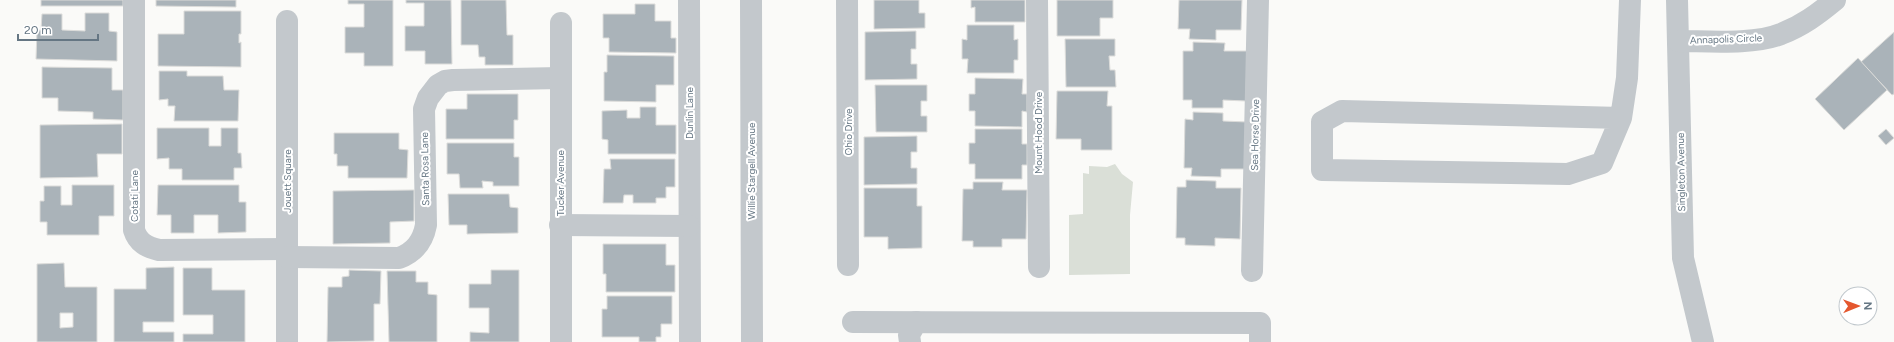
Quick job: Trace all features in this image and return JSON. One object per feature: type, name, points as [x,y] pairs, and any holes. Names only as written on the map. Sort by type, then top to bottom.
[{"type":"street","name":"Cotati Lane","points":[[134,0],[134,230],[137,238],[147,246],[159,250],[287,253]]},
{"type":"street","name":"Dunlin Lane","points":[[689,0],[690,342]]},
{"type":"street","name":"Willie Stargell Avenue","points":[[751,0],[752,342]]},
{"type":"street","name":"Ohio Drive","points":[[847,0],[848,265]]},
{"type":"street","name":"Mount Hood Drive","points":[[1037,0],[1039,266]]},
{"type":"street","name":"Sea Horse Drive","points":[[1252,270],[1258,0]]},
{"type":"street","points":[[1621,118],[1342,111],[1322,122],[1322,170],[1568,174],[1602,163],[1621,118],[1627,78],[1630,0]]},
{"type":"street","name":"Singleton Avenue","points":[[1677,0],[1683,258],[1703,342]]},
{"type":"street","name":"Annapolis Circle","points":[[1678,41],[1755,40],[1780,35],[1813,19],[1835,0]]},
{"type":"street","name":"Jouett Square","points":[[287,20],[287,342]]},
{"type":"street","name":"Tucker Avenue","points":[[561,24],[561,342]]},
{"type":"street","name":"Santa Rosa Lane","points":[[287,253],[399,258],[414,250],[424,236],[426,225],[424,109],[432,91],[438,84],[453,80],[561,78]]},
{"type":"street","points":[[560,225],[689,226]]},
{"type":"street","points":[[853,322],[1260,323],[1260,342]]},
{"type":"street","points":[[910,342],[909,335],[916,322]]},
{"type":"shaded area","points":[[1115,164],[1122,174],[1133,182],[1130,215],[1130,274],[1069,275],[1069,215],[1083,214],[1083,173],[1089,174],[1089,166],[1107,167]]},
{"type":"building","points":[[41,0],[123,0],[123,6],[41,6]]},
{"type":"building","points":[[156,0],[236,0],[236,7],[156,6]]},
{"type":"building","points":[[348,0],[393,0],[393,66],[364,66],[364,53],[345,53],[345,27],[364,27],[364,4],[348,4]]},
{"type":"building","points":[[406,0],[451,0],[452,64],[425,64],[425,51],[405,51],[405,26],[424,26],[424,3],[406,3]]},
{"type":"building","points":[[461,0],[506,0],[507,35],[513,35],[513,65],[485,65],[485,57],[479,57],[478,45],[461,45]]},
{"type":"building","points":[[874,0],[919,0],[919,13],[925,13],[925,28],[874,29]]},
{"type":"building","points":[[971,0],[1025,0],[1025,22],[975,22],[975,7],[971,8]]},
{"type":"building","points":[[1057,0],[1113,0],[1113,18],[1100,18],[1100,36],[1057,36]]},
{"type":"building","points":[[1179,0],[1242,0],[1241,30],[1216,30],[1216,40],[1189,39],[1190,29],[1178,29]]},
{"type":"building","points":[[635,4],[655,4],[655,21],[671,21],[671,38],[676,38],[676,53],[609,52],[609,38],[603,38],[603,14],[635,14]]},
{"type":"building","points":[[184,11],[241,11],[241,34],[239,34],[239,43],[241,42],[241,67],[158,66],[158,34],[184,34]]},
{"type":"building","points":[[85,13],[109,13],[109,31],[117,32],[117,61],[36,59],[37,30],[41,30],[42,14],[62,14],[62,30],[85,31]]},
{"type":"building","points":[[967,25],[1014,25],[1014,40],[1018,39],[1018,60],[1014,60],[1014,73],[967,73],[968,59],[962,59],[962,39],[967,40]]},
{"type":"building","points":[[916,31],[916,49],[911,49],[911,64],[917,64],[917,79],[865,80],[865,32]]},
{"type":"building","points":[[1894,32],[1894,94],[1892,95],[1861,62]]},
{"type":"building","points":[[1065,39],[1115,39],[1115,56],[1109,56],[1110,70],[1115,70],[1116,87],[1066,87]]},
{"type":"building","points":[[1193,42],[1225,43],[1224,51],[1247,51],[1246,101],[1223,100],[1223,108],[1192,108],[1192,100],[1183,100],[1183,51],[1193,51]]},
{"type":"building","points":[[607,55],[674,56],[674,85],[656,85],[656,102],[604,101],[604,72],[607,72]]},
{"type":"building","points":[[1858,58],[1887,90],[1844,130],[1815,99]]},
{"type":"building","points":[[42,67],[112,68],[112,90],[123,90],[123,120],[93,119],[93,112],[58,111],[58,98],[42,98]]},
{"type":"building","points":[[159,71],[187,71],[187,76],[223,76],[224,90],[239,90],[238,121],[174,121],[175,106],[168,106],[168,99],[159,100]]},
{"type":"building","points":[[975,78],[1023,79],[1022,94],[1027,94],[1027,112],[1022,111],[1022,127],[975,126],[975,111],[969,111],[969,94],[975,94]]},
{"type":"building","points":[[875,85],[927,85],[927,101],[921,101],[921,116],[927,116],[927,132],[876,132]]},
{"type":"building","points":[[1057,91],[1108,91],[1107,106],[1112,106],[1112,150],[1081,150],[1081,139],[1056,139]]},
{"type":"building","points":[[467,94],[518,94],[518,120],[514,120],[514,139],[446,139],[446,109],[467,109]]},
{"type":"building","points":[[640,107],[656,107],[656,125],[676,125],[676,154],[608,154],[608,140],[602,139],[602,111],[627,110],[627,118],[640,118]]},
{"type":"building","points":[[1193,112],[1223,113],[1223,121],[1247,122],[1245,169],[1221,169],[1221,177],[1191,176],[1192,168],[1184,168],[1185,119],[1193,120]]},
{"type":"building","points":[[122,124],[122,154],[97,154],[98,177],[40,178],[40,125]]},
{"type":"building","points":[[157,128],[209,128],[209,146],[221,146],[221,128],[238,128],[238,153],[241,153],[242,168],[234,168],[234,180],[182,180],[182,169],[169,169],[169,158],[157,159]]},
{"type":"building","points":[[975,129],[1022,129],[1022,144],[1027,144],[1027,165],[1022,165],[1022,179],[975,179],[975,164],[969,164],[969,143],[975,143]]},
{"type":"building","points":[[1886,129],[1894,138],[1886,145],[1878,136]]},
{"type":"building","points":[[334,133],[399,133],[399,149],[408,150],[407,178],[348,178],[348,166],[337,166],[337,154],[334,154]]},
{"type":"building","points":[[917,136],[917,152],[911,152],[911,168],[917,168],[917,184],[864,185],[864,137]]},
{"type":"building","points":[[447,143],[514,143],[514,157],[519,157],[519,186],[493,186],[493,182],[482,181],[483,188],[460,188],[459,174],[447,174]]},
{"type":"building","points":[[610,159],[675,159],[675,187],[666,187],[666,198],[656,198],[656,203],[633,203],[633,195],[624,195],[623,203],[603,203],[604,169],[611,169]]},
{"type":"building","points":[[1186,180],[1216,181],[1216,188],[1241,188],[1240,239],[1215,238],[1215,246],[1185,245],[1185,238],[1176,238],[1177,187],[1186,187]]},
{"type":"building","points":[[973,182],[1003,182],[1002,190],[1027,190],[1026,239],[1002,239],[1002,247],[973,247],[973,241],[962,241],[963,189],[973,189]]},
{"type":"building","points":[[72,185],[114,185],[114,216],[99,216],[99,235],[47,235],[47,222],[40,222],[40,201],[44,201],[44,186],[61,186],[61,205],[72,205]]},
{"type":"building","points":[[158,185],[239,185],[239,202],[246,202],[246,232],[218,233],[218,215],[194,215],[194,233],[171,233],[171,215],[157,215]]},
{"type":"building","points":[[864,188],[917,188],[917,206],[922,206],[922,248],[888,249],[888,237],[864,237]]},
{"type":"building","points":[[414,190],[414,221],[390,222],[390,243],[333,244],[333,191]]},
{"type":"building","points":[[448,194],[509,194],[510,207],[518,208],[518,233],[467,234],[467,225],[449,225]]},
{"type":"building","points":[[603,244],[666,244],[666,265],[675,265],[675,292],[606,292],[606,274],[603,274]]},
{"type":"building","points":[[64,263],[65,287],[97,287],[97,342],[37,342],[37,264]],"holes":[[[60,313],[73,313],[73,327],[60,328]]]},
{"type":"building","points":[[174,267],[174,322],[143,322],[143,332],[174,332],[174,342],[114,342],[114,289],[146,289],[146,268]]},
{"type":"building","points":[[183,268],[212,268],[212,290],[245,290],[245,342],[183,342],[183,334],[213,334],[213,315],[183,315]]},
{"type":"building","points":[[349,270],[381,271],[380,304],[374,304],[374,341],[327,342],[328,287],[342,287],[342,277],[349,276]]},
{"type":"building","points":[[491,270],[519,270],[519,342],[470,342],[470,332],[489,333],[489,308],[469,308],[469,284],[491,284]]},
{"type":"building","points":[[387,271],[416,271],[416,282],[428,282],[428,294],[437,295],[437,342],[389,342]]},
{"type":"building","points":[[607,296],[672,296],[672,324],[661,324],[661,337],[656,337],[656,342],[639,342],[639,337],[602,337],[602,309],[607,309]]}]
